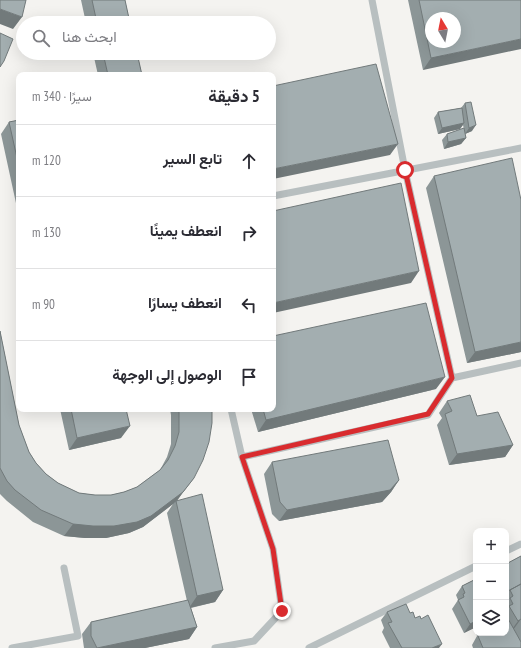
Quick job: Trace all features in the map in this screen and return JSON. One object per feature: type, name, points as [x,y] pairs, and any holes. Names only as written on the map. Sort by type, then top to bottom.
[{"type":"street","points":[[372,0],[405,170],[452,378]]},
{"type":"street","points":[[276,195],[521,148]]},
{"type":"street","points":[[242,457],[428,414],[452,378],[521,363]]},
{"type":"street","points":[[215,648],[254,641],[282,611],[273,549],[242,457],[232,412]]},
{"type":"street","points":[[509,550],[521,544]]},
{"type":"street","points":[[309,648],[473,567]]},
{"type":"street","points":[[12,648],[78,636],[64,568]]},
{"type":"building","points":[[0,0],[26,0],[22,16],[0,9]]},
{"type":"building","points":[[92,0],[125,0],[128,16],[95,16]]},
{"type":"building","points":[[419,0],[521,0],[521,39],[431,58],[429,48],[461,48],[461,12],[425,12],[425,29]]},
{"type":"building","points":[[0,33],[13,39],[0,67]]},
{"type":"building","points":[[105,60],[139,60],[141,72],[107,72]]},
{"type":"building","points":[[376,64],[398,144],[276,168],[276,85]]},
{"type":"building","points":[[471,102],[476,125],[469,128],[465,103]]},
{"type":"building","points":[[462,108],[464,123],[442,128],[438,112]]},
{"type":"building","points":[[16,121],[16,154],[9,122]]},
{"type":"building","points":[[464,128],[466,138],[448,142],[447,134]]},
{"type":"building","points":[[512,158],[521,200],[521,342],[475,352],[434,176]]},
{"type":"building","points":[[401,183],[419,271],[276,302],[276,210]]},
{"type":"building","points":[[426,303],[445,377],[266,420],[264,412],[276,412],[276,335]]},
{"type":"building","points":[[0,331],[19,425],[29,452],[46,474],[58,483],[79,493],[111,495],[137,487],[160,470],[168,460],[175,446],[179,432],[179,412],[212,412],[209,442],[203,460],[194,478],[183,492],[151,516],[137,522],[114,526],[73,524],[41,510],[15,490],[7,481],[0,468]]},
{"type":"building","points":[[470,395],[477,416],[498,412],[513,445],[457,454],[445,414],[452,411],[447,401]]},
{"type":"building","points":[[72,412],[127,412],[130,426],[77,438]]},
{"type":"building","points":[[388,440],[399,480],[390,490],[287,510],[280,502],[272,462]]},
{"type":"building","points":[[202,494],[223,590],[197,596],[176,501]]},
{"type":"building","points":[[521,556],[521,584],[509,590],[509,564],[509,562]]},
{"type":"building","points":[[473,580],[473,622],[470,624],[458,600],[464,597],[463,594],[465,593],[462,586]]},
{"type":"building","points":[[521,584],[521,619],[518,621],[509,606],[513,604],[510,598],[513,596],[510,590]]},
{"type":"building","points":[[188,600],[197,627],[97,648],[91,636],[91,622]]},
{"type":"building","points":[[406,604],[410,613],[413,612],[415,618],[420,616],[421,619],[428,615],[442,644],[432,648],[402,648],[388,623],[392,622],[387,612]]},
{"type":"building","points":[[509,620],[521,642],[521,648],[483,648],[478,636],[509,636]]},
{"type":"route","points":[[282,611],[273,549],[242,457],[428,414],[452,378],[405,170]]}]
